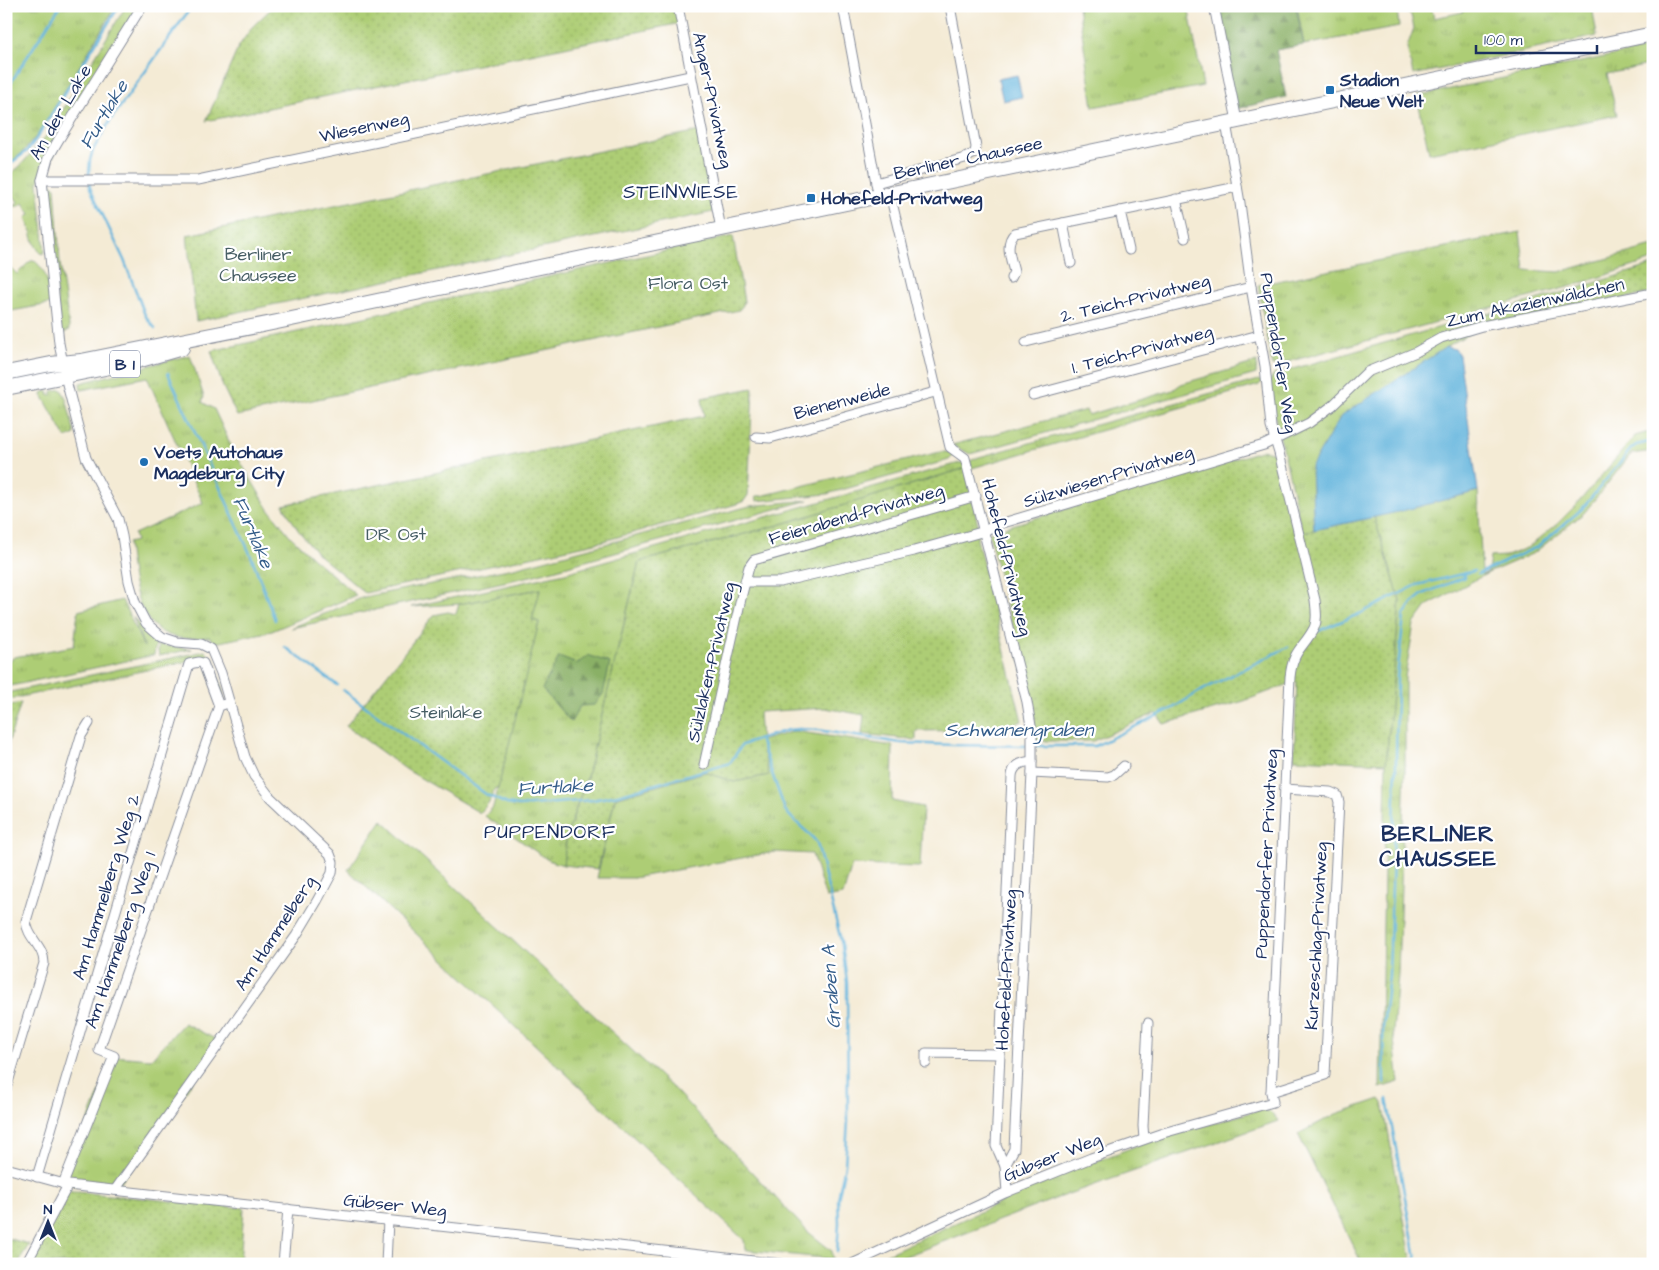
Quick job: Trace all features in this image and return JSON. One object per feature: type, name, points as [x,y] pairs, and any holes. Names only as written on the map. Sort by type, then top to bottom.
[{"type":"main road","name":"Berliner Chaussee","points":[[6,388],[64,370],[81,361],[721,229],[882,191],[1231,122],[1653,34]]},
{"type":"main road","name":"Berliner Chaussee","points":[[6,374],[41,366],[64,370]]},
{"type":"street","name":"An der Lake","points":[[64,370],[54,309],[42,180],[48,158],[142,6]]},
{"type":"street","name":"Anger-Privatweg","points":[[678,6],[721,229]]},
{"type":"street","name":"Hohefeld-Privatweg","points":[[843,6],[882,191],[950,447],[965,458],[976,496],[1027,702],[1032,739],[1032,773],[1014,1149],[1005,1166]]},
{"type":"street","points":[[882,191],[975,153],[976,147],[950,6]]},
{"type":"street","points":[[1214,6],[1231,122]]},
{"type":"street","name":"Wiesenweg","points":[[42,180],[198,180],[690,76]]},
{"type":"street","name":"Puppendorfer Weg","points":[[1231,122],[1237,186],[1251,287],[1265,366],[1271,427],[1280,453],[1317,615]]},
{"type":"street","points":[[1011,278],[1014,272],[1008,245],[1009,238],[1015,233],[1237,186]]},
{"type":"street","points":[[1176,199],[1185,238]]},
{"type":"street","points":[[1120,211],[1129,250]]},
{"type":"street","points":[[1063,223],[1071,263]]},
{"type":"street","name":"2. Teich-Privatweg","points":[[1026,342],[1251,287]]},
{"type":"street","name":"Zum Akazienwäldchen","points":[[1275,440],[1309,423],[1325,412],[1367,372],[1416,352],[1441,338],[1482,326],[1653,293]]},
{"type":"street","name":"1. Teich-Privatweg","points":[[1033,395],[1259,336]]},
{"type":"street","name":"Am Hammelberg","points":[[64,370],[86,458],[116,514],[129,581],[138,609],[150,626],[162,638],[177,642],[201,644],[210,648],[219,665],[245,757],[254,776],[270,797],[330,854],[333,862],[333,869],[296,936],[115,1190]]},
{"type":"street","name":"Bienenweide","points":[[756,437],[770,438],[936,392]]},
{"type":"street","name":"Sülzwiesen-Privatweg","points":[[746,582],[780,582],[914,551],[1264,446],[1275,440]]},
{"type":"street","name":"Feierabend-Privatweg","points":[[749,567],[754,560],[976,496]]},
{"type":"street","name":"Sülzlaken-Privatweg","points":[[704,765],[749,567]]},
{"type":"street","name":"Puppendorfer Privatweg","points":[[1273,1102],[1271,1092],[1292,662],[1296,652],[1314,627],[1317,615]]},
{"type":"street","name":"Am Hammelberg Weg 2","points":[[37,1177],[189,664],[199,662],[204,664],[219,706]]},
{"type":"street","points":[[219,706],[230,703]]},
{"type":"street","name":"Am Hammelberg Weg 1","points":[[66,1185],[114,1056],[99,1050],[219,706]]},
{"type":"street","points":[[6,1089],[44,963],[42,952],[29,934],[26,921],[81,736],[89,723]]},
{"type":"street","name":"Hohefeld-Privatweg","points":[[1007,1192],[1005,1166],[996,1146],[1012,776],[1013,770],[1017,766],[1032,758]]},
{"type":"street","points":[[1032,773],[1108,777],[1114,775],[1124,766]]},
{"type":"street","name":"Kurzeschlag-Privatweg","points":[[1271,1092],[1325,1076],[1339,802],[1337,795],[1330,792],[1285,789]]},
{"type":"street","points":[[1144,1139],[1148,1023]]},
{"type":"street","name":"Hohefeld-Privatweg","points":[[926,1063],[926,1053],[1000,1054]]},
{"type":"street","name":"Gübser Weg","points":[[852,1264],[1007,1192],[1091,1158],[1144,1139],[1273,1102]]},
{"type":"street","name":"Gübser Weg","points":[[6,1168],[66,1185],[782,1264]]},
{"type":"street","points":[[26,1264],[66,1185]]},
{"type":"street","points":[[283,1264],[288,1209]]},
{"type":"street","points":[[386,1264],[388,1220]]},
{"type":"green space","points":[[6,6],[116,6],[39,133],[21,154],[6,165]]},
{"type":"green space","points":[[126,6],[139,6],[38,183],[45,252],[42,254],[34,242],[26,218],[30,214],[23,203],[16,207],[15,205],[18,202],[12,193],[14,191],[12,186],[8,186],[6,178],[20,166],[48,134]]},
{"type":"green space","points":[[274,6],[678,6],[681,23],[206,121],[239,46],[252,27]]},
{"type":"green space","points":[[1078,6],[1188,6],[1203,86],[1093,107]]},
{"type":"green space","points":[[1214,6],[1296,6],[1304,45],[1276,50],[1286,97],[1236,109]]},
{"type":"green space","points":[[1297,6],[1431,6],[1434,18],[1463,12],[1462,6],[1592,6],[1597,36],[1413,75],[1407,47],[1414,28],[1411,15],[1397,8],[1399,27],[1304,45]]},
{"type":"green space","points":[[1653,47],[1653,64],[1607,74],[1617,115],[1429,153],[1417,96]]},
{"type":"green space","name":"Berliner Chaussee","points":[[699,131],[713,212],[196,321],[187,235]]},
{"type":"green space","points":[[51,184],[55,187],[60,263],[69,326],[69,330],[61,335],[45,189],[47,185]]},
{"type":"green space","points":[[1520,232],[1525,270],[1559,272],[1653,246],[1653,260],[1572,286],[1272,366],[1258,285]]},
{"type":"green space","name":"Flora Ost","points":[[733,236],[744,302],[739,310],[237,416],[223,387],[211,351]]},
{"type":"green space","points":[[34,260],[45,275],[50,304],[6,312],[6,263],[17,274],[29,262]]},
{"type":"green space","points":[[1653,265],[1653,293],[1594,304],[1570,303],[1571,290]]},
{"type":"green space","points":[[1571,290],[1571,303],[1594,304],[1482,326],[1446,347],[1311,467],[1314,530],[1302,532],[1276,425],[1270,380],[1275,374]]},
{"type":"green space","points":[[190,355],[204,397],[202,402],[214,409],[233,450],[270,511],[291,537],[356,595],[272,631],[220,642],[214,642],[210,637],[175,637],[162,632],[151,623],[138,599],[131,570],[128,543],[136,541],[134,534],[203,503],[147,377],[81,390],[80,383]]},
{"type":"green space","points":[[1257,362],[1256,374],[970,454],[952,445],[1086,410],[1088,415],[1173,390],[1181,384]]},
{"type":"green space","points":[[1259,380],[1262,382],[1259,385],[972,468],[970,461],[979,457]]},
{"type":"green space","name":"DR Ost","points":[[753,388],[748,495],[744,501],[600,542],[365,593],[320,556],[298,530],[283,505],[704,416],[702,398]]},
{"type":"green space","points":[[61,389],[66,398],[75,434],[66,438],[42,395],[43,392],[48,391],[49,395],[52,395],[52,391]]},
{"type":"green space","points":[[1653,431],[1653,451],[1631,454],[1584,513],[1534,553],[1488,573],[1428,605],[1414,624],[1405,677],[1405,767],[1398,975],[1393,1032],[1399,1082],[1380,1088],[1386,763],[1400,600],[1374,517],[1478,491],[1482,575],[1488,572],[1490,557],[1506,556],[1529,547],[1557,524],[1577,504],[1635,436]]},
{"type":"green space","points":[[1264,450],[1275,453],[1295,534],[1374,517],[1400,600],[1386,763],[1294,759],[1297,681],[1244,701],[1164,724],[1156,713],[1093,741],[1036,741],[1034,715],[989,534],[992,531]]},
{"type":"green space","points":[[940,452],[948,452],[954,455],[949,460],[827,494],[757,501],[756,496]]},
{"type":"green space","points":[[963,462],[966,468],[779,525],[639,562],[587,777],[567,835],[563,865],[548,860],[485,816],[493,807],[539,622],[532,620],[540,589],[459,604],[411,607],[565,573]]},
{"type":"green space","points":[[966,468],[978,526],[977,539],[1022,721],[1000,730],[916,731],[916,740],[862,734],[864,715],[825,708],[759,712],[761,741],[769,775],[734,782],[705,772],[615,798],[598,869],[563,865],[567,835],[587,777],[639,562],[779,525]]},
{"type":"green space","points":[[809,500],[531,576],[291,628],[364,597],[514,568],[750,506]]},
{"type":"green space","name":"Steinlake","points":[[540,589],[532,620],[539,622],[498,789],[495,788],[489,802],[480,813],[407,770],[346,726],[434,615],[448,612],[456,614],[459,604]]},
{"type":"green space","points":[[122,600],[144,647],[133,617],[147,636],[156,643],[154,655],[6,687],[6,664],[14,657],[74,646],[78,611]]},
{"type":"green space","points":[[159,645],[192,649],[159,656]]},
{"type":"green space","points":[[205,651],[213,660],[223,694],[220,698],[213,682],[217,681],[214,674],[210,675],[207,661],[203,658],[6,700],[6,693]]},
{"type":"green space","points":[[588,655],[610,663],[603,694],[594,705],[580,706],[571,722],[542,689],[559,657],[577,664]]},
{"type":"green space","points":[[21,703],[6,750],[6,706]]},
{"type":"green space","points":[[794,731],[893,746],[892,801],[923,807],[920,867],[852,865],[843,895],[826,898],[812,854],[774,852],[633,878],[597,878],[615,798],[705,772],[734,782],[768,775],[761,741]]},
{"type":"green space","points":[[382,820],[674,1089],[807,1231],[832,1251],[833,1259],[745,1250],[744,1240],[348,870]]},
{"type":"green space","points":[[184,1023],[221,1042],[115,1190],[63,1184],[114,1056],[151,1059]]},
{"type":"green space","points":[[1380,1099],[1383,1103],[1412,1264],[1362,1264],[1298,1134],[1336,1114]]},
{"type":"green space","points":[[1262,1109],[1272,1113],[1278,1121],[1060,1197],[885,1264],[865,1264],[1063,1174],[1141,1144]]},
{"type":"green space","points":[[67,1191],[244,1208],[240,1264],[30,1264]]},
{"type":"green space","points":[[6,1238],[29,1244],[18,1264],[6,1264]]},
{"type":"water","points":[[1017,75],[1022,97],[1003,101],[998,79]]},
{"type":"water","points":[[1446,347],[1455,349],[1459,355],[1478,491],[1398,512],[1314,530],[1311,467],[1341,416]]},
{"type":"waterway","points":[[6,17],[12,6]]},
{"type":"waterway","points":[[6,90],[60,6]]},
{"type":"waterway","points":[[6,167],[27,151],[36,139],[119,6]]},
{"type":"waterway","name":"Furtlake","points":[[155,328],[145,315],[124,260],[90,188],[90,160],[93,150],[110,121],[192,6]]},
{"type":"waterway","name":"Furtlake","points":[[168,373],[252,558],[275,620]]},
{"type":"waterway","name":"Schwanengraben","points":[[1478,574],[1537,547],[1582,509],[1631,449],[1636,445],[1653,441]]},
{"type":"waterway","name":"Schwanengraben","points":[[1318,631],[1359,614],[1417,585],[1474,571]]},
{"type":"waterway","points":[[1384,1083],[1383,1028],[1389,975],[1397,678],[1404,615],[1412,603],[1423,594],[1465,577],[1464,574]]},
{"type":"waterway","name":"Furtlake","points":[[285,647],[337,685]]},
{"type":"waterway","name":"Schwanengraben","points":[[1035,746],[1095,746],[1173,708],[1202,690],[1288,647]]},
{"type":"waterway","name":"Furtlake","points":[[343,690],[487,795],[507,804],[519,806],[592,800],[618,795],[730,763],[742,745],[788,730],[818,730],[901,743],[1029,746]]},
{"type":"waterway","name":"Graben A","points":[[760,739],[785,810],[817,843],[842,945],[847,982],[848,1121],[845,1165],[838,1199],[837,1252]]},
{"type":"waterway","points":[[1387,1099],[1417,1264]]},
{"type":"place","name":"Stadion Neue Welt","points":[[1330,90]]},
{"type":"place","name":"Hohefeld-Privatweg","points":[[811,198]]},
{"type":"place","name":"Voets Autohaus Magdeburg City","points":[[144,462]]},
{"type":"district","name":"STEINWIESE","points":[[681,191]]},
{"type":"district","name":"PUPPENDORF","points":[[550,831]]},
{"type":"district","name":"BERLINER CHAUSSEE","points":[[1438,846]]}]
